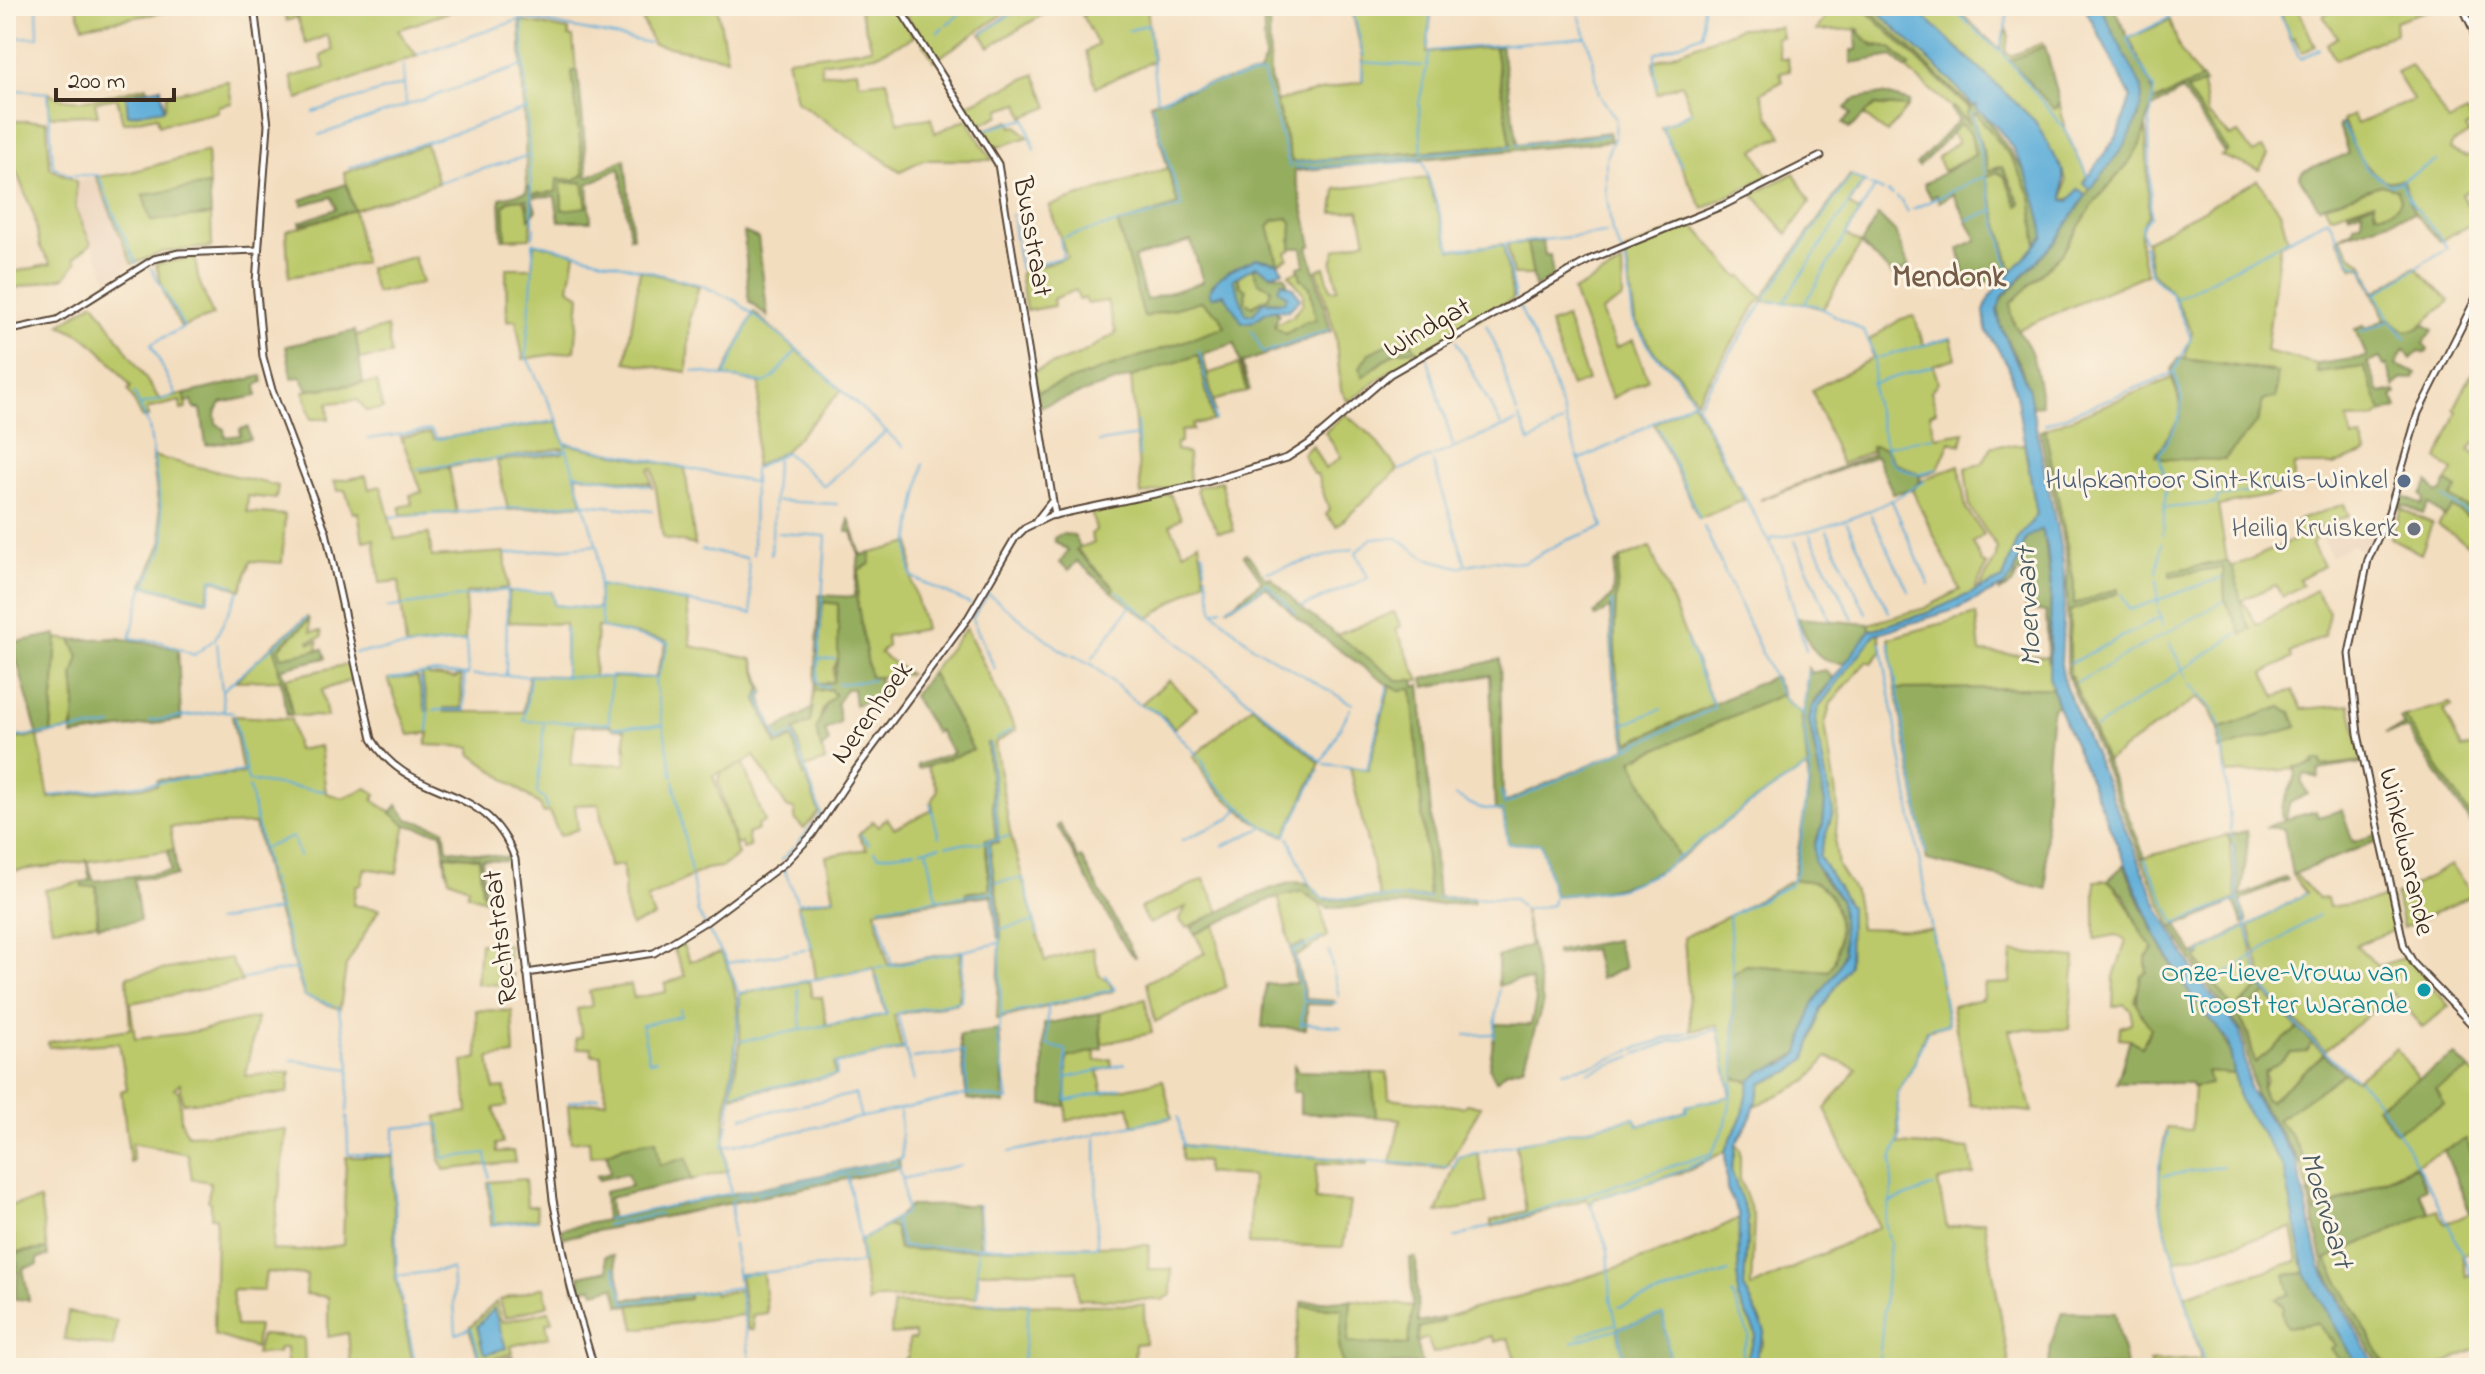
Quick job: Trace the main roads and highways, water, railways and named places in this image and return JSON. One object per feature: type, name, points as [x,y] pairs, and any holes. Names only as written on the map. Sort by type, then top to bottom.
[{"type":"water","points":[[1873,6],[1913,6],[2035,121],[2063,171],[2063,200],[2069,201],[2079,189],[2086,195],[2056,241],[2003,296],[1997,310],[2000,325],[2028,387],[2062,555],[2065,584],[2061,664],[2065,685],[2159,909],[2195,973],[2240,1032],[2250,1090],[2296,1160],[2320,1266],[2377,1368],[2359,1368],[2305,1273],[2284,1168],[2239,1099],[2228,1041],[2186,988],[2156,935],[2058,706],[2049,676],[2051,589],[2047,545],[2041,529],[2026,538],[2013,576],[2004,586],[1957,609],[1875,634],[1818,708],[1815,722],[1833,812],[1819,856],[1850,907],[1849,966],[1821,1009],[1806,1059],[1793,1070],[1761,1084],[1751,1117],[1736,1144],[1731,1170],[1748,1218],[1744,1287],[1765,1331],[1757,1352],[1757,1368],[1748,1368],[1748,1355],[1756,1334],[1738,1298],[1739,1215],[1727,1189],[1725,1151],[1743,1114],[1750,1081],[1762,1071],[1787,1063],[1799,1053],[1813,1004],[1837,970],[1844,952],[1841,901],[1814,863],[1814,845],[1823,824],[1825,803],[1809,720],[1812,707],[1870,630],[1927,613],[2003,579],[2017,539],[2037,515],[2016,394],[2008,365],[1986,330],[1984,311],[1990,296],[2044,236],[2036,201],[2022,166],[2003,134],[1977,109],[1977,105],[1972,105]]},
{"type":"water","points":[[2084,6],[2100,6],[2142,88],[2133,130],[2118,155],[2090,189],[2083,183],[2117,136],[2131,97]]},
{"type":"water","points":[[161,87],[164,109],[128,115],[126,95]]},
{"type":"water","points":[[1257,258],[1278,263],[1283,271],[1271,274],[1256,266],[1233,279],[1246,314],[1253,314],[1263,302],[1284,302],[1287,296],[1278,289],[1282,282],[1293,287],[1300,299],[1288,311],[1269,311],[1252,322],[1242,322],[1224,294],[1212,297],[1209,293],[1217,280]]},
{"type":"water","points":[[494,1309],[506,1348],[487,1354],[483,1351],[477,1326]]},
{"type":"waterway","points":[[6,38],[38,37],[37,6]]},
{"type":"waterway","points":[[533,224],[522,24],[534,6]]},
{"type":"waterway","points":[[947,24],[970,6]]},
{"type":"waterway","points":[[983,33],[1023,6]]},
{"type":"waterway","points":[[1352,6],[1364,57]]},
{"type":"waterway","points":[[1428,48],[1431,6]]},
{"type":"waterway","points":[[1576,6],[1592,55],[1599,94],[1616,119],[1615,136],[1606,157],[1606,191],[1612,232],[1626,262],[1633,320],[1653,353],[1675,373],[1697,406],[1734,477]]},
{"type":"waterway","points":[[1655,70],[1655,54],[1702,34],[1703,6]]},
{"type":"waterway","points":[[1951,6],[1970,25]]},
{"type":"waterway","points":[[2005,29],[2009,6]]},
{"type":"waterway","points":[[2144,240],[2141,227],[2151,216],[2149,130],[2154,89],[2127,39],[2169,18],[2167,6]]},
{"type":"waterway","points":[[2283,6],[2278,10],[2300,59],[2319,49]]},
{"type":"waterway","points":[[418,54],[522,19]]},
{"type":"waterway","points":[[529,19],[649,43]]},
{"type":"waterway","points":[[1128,31],[1148,24],[1157,100]]},
{"type":"waterway","points":[[938,32],[943,27]]},
{"type":"waterway","points":[[1973,27],[1999,51]]},
{"type":"waterway","points":[[2001,47],[2004,32]]},
{"type":"waterway","points":[[1422,155],[1419,103],[1430,51],[1586,37]]},
{"type":"waterway","points":[[2000,50],[2063,127]]},
{"type":"waterway","points":[[1363,80],[1362,62],[1421,66]]},
{"type":"waterway","points":[[403,64],[404,83]]},
{"type":"waterway","points":[[319,135],[522,66]]},
{"type":"waterway","points":[[1229,80],[1263,73],[1290,168]]},
{"type":"waterway","points":[[1655,73],[1657,88]]},
{"type":"waterway","points":[[1160,100],[1183,90],[1225,81]]},
{"type":"waterway","points":[[313,112],[404,84],[406,103]]},
{"type":"waterway","points":[[6,89],[48,93],[53,166],[69,175],[98,175],[105,191]]},
{"type":"waterway","points":[[1064,237],[1182,207],[1152,105]]},
{"type":"waterway","points":[[349,168],[526,109]]},
{"type":"waterway","points":[[1670,145],[1662,127],[1692,112]]},
{"type":"waterway","points":[[1972,112],[1985,174]]},
{"type":"waterway","points":[[984,130],[1026,119],[1034,150]]},
{"type":"waterway","points":[[2342,125],[2367,169],[2390,185],[2400,181],[2402,185]]},
{"type":"waterway","points":[[2064,128],[2088,177]]},
{"type":"waterway","points":[[1565,140],[1607,135]]},
{"type":"waterway","points":[[1516,145],[1563,140]]},
{"type":"waterway","points":[[1425,154],[1512,146]]},
{"type":"waterway","points":[[1671,147],[1675,152]]},
{"type":"waterway","points":[[1676,155],[1682,166]]},
{"type":"waterway","points":[[439,182],[527,156]]},
{"type":"waterway","points":[[1336,160],[1419,157]]},
{"type":"waterway","points":[[1293,163],[1332,160]]},
{"type":"waterway","points":[[1295,168],[1423,161],[1451,249],[1504,245],[1515,298]]},
{"type":"waterway","points":[[2400,181],[2437,161]]},
{"type":"waterway","points":[[1764,300],[1851,176],[1867,183]]},
{"type":"waterway","points":[[1913,209],[1985,176],[2009,270]]},
{"type":"waterway","points":[[1785,300],[1863,182]]},
{"type":"waterway","points":[[1870,185],[1883,191]]},
{"type":"waterway","points":[[1805,303],[1875,187]]},
{"type":"waterway","points":[[2377,293],[2447,248],[2403,187]]},
{"type":"waterway","points":[[1887,192],[1893,195]]},
{"type":"waterway","points":[[106,195],[112,209]]},
{"type":"waterway","points":[[1901,200],[1908,212]]},
{"type":"waterway","points":[[1968,220],[1993,210]]},
{"type":"waterway","points":[[113,211],[120,228]]},
{"type":"waterway","points":[[2273,247],[2328,219],[2352,264],[2362,266],[2390,321],[2361,332]]},
{"type":"waterway","points":[[1013,220],[1020,269],[1063,257],[1060,238]]},
{"type":"waterway","points":[[533,237],[534,227]]},
{"type":"waterway","points":[[121,229],[136,263]]},
{"type":"waterway","points":[[1505,244],[1607,233]]},
{"type":"waterway","points":[[533,242],[701,285],[736,301],[797,349],[903,447]]},
{"type":"waterway","points":[[533,243],[533,264]]},
{"type":"waterway","points":[[2144,245],[2151,275],[2171,293],[2191,338],[2174,372]]},
{"type":"waterway","points":[[2175,299],[2272,248]]},
{"type":"waterway","points":[[533,267],[526,356],[558,421],[593,534]]},
{"type":"waterway","points":[[151,268],[184,327],[151,344],[176,395]]},
{"type":"waterway","points":[[1768,301],[1815,305],[1864,331],[1874,355],[1873,396],[1889,458],[1895,465],[1918,475],[1936,469]]},
{"type":"waterway","points":[[1518,304],[1547,365],[1579,460],[1613,444]]},
{"type":"waterway","points":[[1697,405],[1762,304]]},
{"type":"waterway","points":[[725,374],[753,315]]},
{"type":"waterway","points":[[2391,321],[2406,338]]},
{"type":"waterway","points":[[1486,325],[1500,357],[1517,413]]},
{"type":"waterway","points":[[1252,331],[1263,353],[1329,330]]},
{"type":"waterway","points":[[1874,359],[1950,338]]},
{"type":"waterway","points":[[1456,341],[1501,425]]},
{"type":"waterway","points":[[693,371],[764,383],[773,378],[796,351]]},
{"type":"waterway","points":[[1199,351],[1215,421]]},
{"type":"waterway","points":[[1427,356],[1453,445]]},
{"type":"waterway","points":[[1872,384],[1932,366]]},
{"type":"waterway","points":[[2045,424],[2174,373],[2181,398],[2180,416],[2159,454],[2166,484],[2163,535]]},
{"type":"waterway","points":[[134,393],[149,426],[165,536],[162,551],[142,591],[130,638],[162,642],[194,655],[215,639],[239,591]]},
{"type":"waterway","points":[[141,405],[174,396]]},
{"type":"waterway","points":[[1616,443],[1692,401]]},
{"type":"waterway","points":[[1519,417],[1530,442],[1562,423]]},
{"type":"waterway","points":[[368,439],[431,430],[437,439],[556,421]]},
{"type":"waterway","points":[[1137,422],[1139,457]]},
{"type":"waterway","points":[[1434,456],[1516,422]]},
{"type":"waterway","points":[[1658,428],[1700,519]]},
{"type":"waterway","points":[[753,555],[754,469],[785,452],[824,486],[887,431]]},
{"type":"waterway","points":[[1099,442],[1138,436]]},
{"type":"waterway","points":[[1887,446],[1933,437]]},
{"type":"waterway","points":[[567,443],[609,452]]},
{"type":"waterway","points":[[507,458],[565,451]]},
{"type":"waterway","points":[[613,452],[752,482]]},
{"type":"waterway","points":[[1400,470],[1431,457]]},
{"type":"waterway","points":[[417,469],[504,458]]},
{"type":"waterway","points":[[771,555],[776,460]]},
{"type":"waterway","points":[[1467,565],[1493,560],[1524,563],[1562,542],[1603,527],[1579,460]]},
{"type":"waterway","points":[[1302,607],[1368,578],[1356,552],[1372,538],[1397,538],[1426,558],[1459,567],[1466,565],[1433,462]]},
{"type":"waterway","points":[[923,464],[910,537],[909,566],[912,577],[970,604]]},
{"type":"waterway","points":[[576,474],[650,486]]},
{"type":"waterway","points":[[1770,543],[1772,538],[1812,531],[1851,518],[1924,481]]},
{"type":"waterway","points":[[1738,484],[1781,564],[1806,650]]},
{"type":"waterway","points":[[2166,508],[2217,503],[2217,497],[2297,485]]},
{"type":"waterway","points":[[2444,498],[2479,521]]},
{"type":"waterway","points":[[1891,499],[1929,585]]},
{"type":"waterway","points":[[777,501],[837,504]]},
{"type":"waterway","points":[[391,517],[584,503]]},
{"type":"waterway","points":[[586,504],[652,511]]},
{"type":"waterway","points":[[1871,515],[1909,592]]},
{"type":"waterway","points":[[1847,523],[1889,612]]},
{"type":"waterway","points":[[1704,527],[1779,690],[1788,703],[1803,714]]},
{"type":"waterway","points":[[1827,531],[1866,613]]},
{"type":"waterway","points":[[778,533],[826,536],[817,681],[820,686],[828,686]]},
{"type":"waterway","points":[[1810,535],[1853,619]]},
{"type":"waterway","points":[[594,537],[598,549],[599,606]]},
{"type":"waterway","points":[[2479,537],[2473,547],[2479,552]]},
{"type":"waterway","points":[[1795,541],[1830,619]]},
{"type":"waterway","points":[[2157,573],[2162,543]]},
{"type":"waterway","points":[[506,554],[597,545]]},
{"type":"waterway","points":[[1267,572],[1353,549]]},
{"type":"waterway","points":[[702,550],[747,558]]},
{"type":"waterway","points":[[1203,552],[1205,569]]},
{"type":"waterway","points":[[599,585],[752,614],[748,561]]},
{"type":"waterway","points":[[1206,574],[1214,612]]},
{"type":"waterway","points":[[145,585],[208,600],[213,578],[235,586]]},
{"type":"waterway","points":[[2122,594],[2129,610],[2221,578]]},
{"type":"waterway","points":[[2157,579],[2158,605]]},
{"type":"waterway","points":[[1228,607],[1250,597],[1266,583],[1296,613]]},
{"type":"waterway","points":[[386,608],[507,590],[506,676]]},
{"type":"waterway","points":[[1117,591],[1322,762],[1350,709]]},
{"type":"waterway","points":[[511,592],[551,592],[555,605],[599,609]]},
{"type":"waterway","points":[[995,669],[972,619],[988,594],[1061,650],[1093,665],[1138,704],[1157,712],[1202,760],[1211,781],[1264,827],[1286,835],[1319,770]]},
{"type":"waterway","points":[[2076,683],[2224,601]]},
{"type":"waterway","points":[[1612,602],[1613,666],[1628,748]]},
{"type":"waterway","points":[[1092,659],[1132,604]]},
{"type":"waterway","points":[[600,608],[602,628],[669,643],[655,683],[673,777]]},
{"type":"waterway","points":[[1222,608],[1214,612],[1254,647],[1352,704]]},
{"type":"waterway","points":[[2158,610],[2163,627]]},
{"type":"waterway","points":[[222,691],[306,618]]},
{"type":"waterway","points":[[2071,663],[2159,618]]},
{"type":"waterway","points":[[565,677],[566,628]]},
{"type":"waterway","points":[[2096,728],[2238,633]]},
{"type":"waterway","points":[[1501,791],[1504,805],[1714,708],[1686,639]]},
{"type":"waterway","points":[[355,653],[466,641],[468,675],[431,673],[389,679]]},
{"type":"waterway","points":[[1889,642],[1926,854]]},
{"type":"waterway","points":[[2169,642],[2187,678]]},
{"type":"waterway","points":[[217,643],[224,711],[234,712]]},
{"type":"waterway","points":[[1881,643],[1941,983]]},
{"type":"waterway","points":[[820,659],[834,659]]},
{"type":"waterway","points":[[1803,718],[1808,671]]},
{"type":"waterway","points":[[434,710],[465,710],[464,675]]},
{"type":"waterway","points":[[473,675],[611,677]]},
{"type":"waterway","points":[[530,678],[524,721],[609,723],[611,676],[656,678]]},
{"type":"waterway","points":[[420,678],[428,731]]},
{"type":"waterway","points":[[838,684],[873,680]]},
{"type":"waterway","points":[[2189,683],[2202,698]]},
{"type":"waterway","points":[[1325,764],[1367,769],[1388,686]]},
{"type":"waterway","points":[[763,692],[759,698],[779,742],[793,734],[821,814],[817,820]]},
{"type":"waterway","points":[[2204,700],[2214,710],[2222,730]]},
{"type":"waterway","points":[[1623,725],[1661,709]]},
{"type":"waterway","points":[[150,721],[224,711]]},
{"type":"waterway","points":[[234,716],[248,781],[324,791]]},
{"type":"waterway","points":[[1733,973],[1729,916],[1790,885],[1797,872],[1810,771],[1803,721]]},
{"type":"waterway","points":[[544,724],[537,793],[545,799],[547,809]]},
{"type":"waterway","points":[[613,727],[663,725]]},
{"type":"waterway","points":[[6,738],[112,726]]},
{"type":"waterway","points":[[996,739],[1012,729]]},
{"type":"waterway","points":[[2221,734],[2231,831]]},
{"type":"waterway","points":[[989,742],[998,840],[988,841],[993,889]]},
{"type":"waterway","points":[[1437,898],[1514,899],[1524,910],[1552,905],[1554,896],[1619,889],[1658,873],[1748,805],[1810,765]]},
{"type":"waterway","points":[[51,796],[246,771]]},
{"type":"waterway","points":[[674,781],[691,873]]},
{"type":"waterway","points":[[249,787],[268,874]]},
{"type":"waterway","points":[[1455,796],[1479,808],[1503,811],[1508,844],[1541,843],[1554,896]]},
{"type":"waterway","points":[[930,803],[939,837]]},
{"type":"waterway","points":[[1181,841],[1231,818],[1241,806]]},
{"type":"waterway","points":[[797,845],[814,823]]},
{"type":"waterway","points":[[1223,846],[1262,828]]},
{"type":"waterway","points":[[861,835],[869,844]]},
{"type":"waterway","points":[[998,839],[1009,836]]},
{"type":"waterway","points":[[264,848],[293,837],[299,856]]},
{"type":"waterway","points":[[1289,838],[1307,880],[1322,898],[1429,898]]},
{"type":"waterway","points":[[947,845],[986,842]]},
{"type":"waterway","points":[[2233,843],[2238,898],[2253,949]]},
{"type":"waterway","points":[[921,850],[941,846]]},
{"type":"waterway","points":[[781,860],[794,847]]},
{"type":"waterway","points":[[927,849],[937,899]]},
{"type":"waterway","points":[[874,851],[879,856],[915,851]]},
{"type":"waterway","points":[[2145,859],[2175,923],[2238,900]]},
{"type":"waterway","points":[[784,869],[798,903],[825,899]]},
{"type":"waterway","points":[[270,878],[305,996],[333,1005]]},
{"type":"waterway","points":[[692,878],[698,913],[727,962],[739,994]]},
{"type":"waterway","points":[[997,882],[1023,878],[1038,934]]},
{"type":"waterway","points":[[880,907],[994,892],[1000,943],[1001,1016]]},
{"type":"waterway","points":[[2197,955],[2305,894]]},
{"type":"waterway","points":[[829,898],[833,897]]},
{"type":"waterway","points":[[799,908],[812,947],[809,949]]},
{"type":"waterway","points":[[216,921],[278,910]]},
{"type":"waterway","points":[[2215,981],[2318,915]]},
{"type":"waterway","points":[[879,916],[891,962],[896,965],[963,951]]},
{"type":"waterway","points":[[1001,929],[1033,922]]},
{"type":"waterway","points":[[1295,951],[1322,937]]},
{"type":"waterway","points":[[905,1046],[897,1013],[961,1001],[963,951],[999,943]]},
{"type":"waterway","points":[[1292,946],[1300,986]]},
{"type":"waterway","points":[[793,952],[805,950]]},
{"type":"waterway","points":[[1329,952],[1339,997]]},
{"type":"waterway","points":[[755,958],[789,953]]},
{"type":"waterway","points":[[2254,957],[2261,983]]},
{"type":"waterway","points":[[728,963],[751,959]]},
{"type":"waterway","points":[[887,966],[895,965]]},
{"type":"waterway","points":[[739,993],[883,967]]},
{"type":"waterway","points":[[243,979],[297,968]]},
{"type":"waterway","points":[[728,1123],[723,1147],[970,1094],[1008,1100],[998,1038],[1001,1016],[1115,989],[1105,975]]},
{"type":"waterway","points":[[801,1030],[887,1014],[877,976]]},
{"type":"waterway","points":[[1733,978],[1734,1021]]},
{"type":"waterway","points":[[1932,1027],[1948,1025],[1942,987]]},
{"type":"waterway","points":[[2264,988],[2304,1033],[2354,1078]]},
{"type":"waterway","points":[[741,1041],[801,1030],[798,989]]},
{"type":"waterway","points":[[1301,989],[1304,1001],[1301,1026]]},
{"type":"waterway","points":[[1494,1038],[1499,990]]},
{"type":"waterway","points":[[729,1120],[739,996]]},
{"type":"waterway","points":[[1304,1001],[1338,1003]]},
{"type":"waterway","points":[[1048,1006],[1047,1045],[1066,1050],[1066,1078],[1125,1064]]},
{"type":"waterway","points":[[338,1007],[350,1064],[347,1112]]},
{"type":"waterway","points":[[656,1060],[649,1061],[642,1025],[681,1016],[680,1009]]},
{"type":"waterway","points":[[1302,1023],[1341,1027]]},
{"type":"waterway","points":[[1734,1023],[1734,1078]]},
{"type":"waterway","points":[[1453,1168],[1458,1157],[1634,1118],[1637,1126],[1687,1111],[1686,1106],[1732,1096],[1718,1029],[1677,1040]]},
{"type":"waterway","points":[[1879,1361],[1890,1244],[1885,1222],[1892,1194],[1892,1159],[1900,1137],[1897,1094],[1914,1064],[1928,1029]]},
{"type":"waterway","points":[[1634,1049],[1691,1031]]},
{"type":"waterway","points":[[1466,1035],[1493,1034]]},
{"type":"waterway","points":[[1636,1054],[1675,1040]]},
{"type":"waterway","points":[[737,1093],[837,1075],[836,1064],[905,1048],[914,1081]]},
{"type":"waterway","points":[[1600,1063],[1632,1050]]},
{"type":"waterway","points":[[913,1058],[963,1051],[968,1095]]},
{"type":"waterway","points":[[1587,1073],[1633,1056]]},
{"type":"waterway","points":[[291,1060],[349,1069]]},
{"type":"waterway","points":[[1563,1071],[1597,1064]]},
{"type":"waterway","points":[[1066,1078],[1067,1101],[1121,1088]]},
{"type":"waterway","points":[[2358,1080],[2372,1094],[2406,1145],[2456,1240],[2475,1286]]},
{"type":"waterway","points":[[1732,1092],[1733,1081]]},
{"type":"waterway","points":[[743,1117],[855,1094],[861,1118]]},
{"type":"waterway","points":[[569,1102],[599,1097]]},
{"type":"waterway","points":[[1711,1155],[1726,1124],[1731,1098]]},
{"type":"waterway","points":[[736,1194],[902,1159],[900,1112]]},
{"type":"waterway","points":[[347,1116],[348,1154],[394,1155],[397,1276],[452,1269],[456,1334],[471,1328],[483,1368]]},
{"type":"waterway","points":[[977,1297],[978,1247],[1097,1247],[1096,1133],[1171,1117]]},
{"type":"waterway","points":[[1178,1117],[1183,1146],[1447,1167]]},
{"type":"waterway","points":[[394,1155],[394,1128],[440,1124],[443,1158],[486,1153],[489,1177]]},
{"type":"waterway","points":[[2168,1133],[2159,1166],[2162,1217],[2203,1359]]},
{"type":"waterway","points":[[1009,1152],[1093,1135]]},
{"type":"waterway","points":[[724,1151],[731,1195]]},
{"type":"waterway","points":[[1494,1225],[1709,1154]]},
{"type":"waterway","points":[[1666,1177],[1711,1158]]},
{"type":"waterway","points":[[851,1174],[898,1165],[902,1178]]},
{"type":"waterway","points":[[738,1275],[863,1263],[860,1242],[906,1212],[902,1179],[961,1165]]},
{"type":"waterway","points":[[2164,1176],[2223,1166]]},
{"type":"waterway","points":[[757,1194],[847,1174],[860,1240]]},
{"type":"waterway","points":[[1600,1197],[1663,1178]]},
{"type":"waterway","points":[[490,1184],[494,1222]]},
{"type":"waterway","points":[[1891,1202],[1934,1186]]},
{"type":"waterway","points":[[679,1204],[732,1193]]},
{"type":"waterway","points":[[735,1198],[749,1195]]},
{"type":"waterway","points":[[1594,1199],[1591,1206],[1608,1250],[1611,1299],[1617,1325]]},
{"type":"waterway","points":[[732,1200],[732,1238]]},
{"type":"waterway","points":[[607,1219],[676,1205]]},
{"type":"waterway","points":[[979,1205],[983,1247]]},
{"type":"waterway","points":[[606,1225],[660,1214]]},
{"type":"waterway","points":[[491,1225],[536,1220]]},
{"type":"waterway","points":[[895,1221],[902,1247],[977,1247]]},
{"type":"waterway","points":[[1454,1238],[1490,1226]]},
{"type":"waterway","points":[[733,1244],[751,1368]]},
{"type":"waterway","points":[[614,1267],[625,1303],[740,1287]]},
{"type":"waterway","points":[[1619,1307],[1729,1272]]},
{"type":"waterway","points":[[397,1276],[402,1302]]},
{"type":"waterway","points":[[2476,1291],[2479,1301]]},
{"type":"waterway","points":[[1726,1368],[1742,1363],[1743,1349],[1749,1336],[1732,1293]]},
{"type":"waterway","points":[[975,1303],[1029,1303],[1022,1368]]},
{"type":"waterway","points":[[404,1308],[416,1368]]},
{"type":"waterway","points":[[1573,1342],[1663,1315],[1671,1368]]},
{"type":"waterway","points":[[1578,1336],[1615,1324]]},
{"type":"waterway","points":[[1618,1330],[1626,1368]]},
{"type":"waterway","points":[[1875,1368],[1879,1367]]},
{"type":"place","name":"Hulpkantoor Sint-Kruis-Winkel","points":[[2404,481]]},
{"type":"place","name":"Heilig Kruiskerk","points":[[2414,529]]},
{"type":"place","name":"Onze-Lieve-Vrouw van Troost ter Warande","points":[[2424,990]]},
{"type":"district","name":"Mendonk","points":[[1949,278]]},
{"type":"water label","name":"Moervaart","points":[[2030,607]]},
{"type":"water label","name":"Moervaart","points":[[2325,1210]]}]
